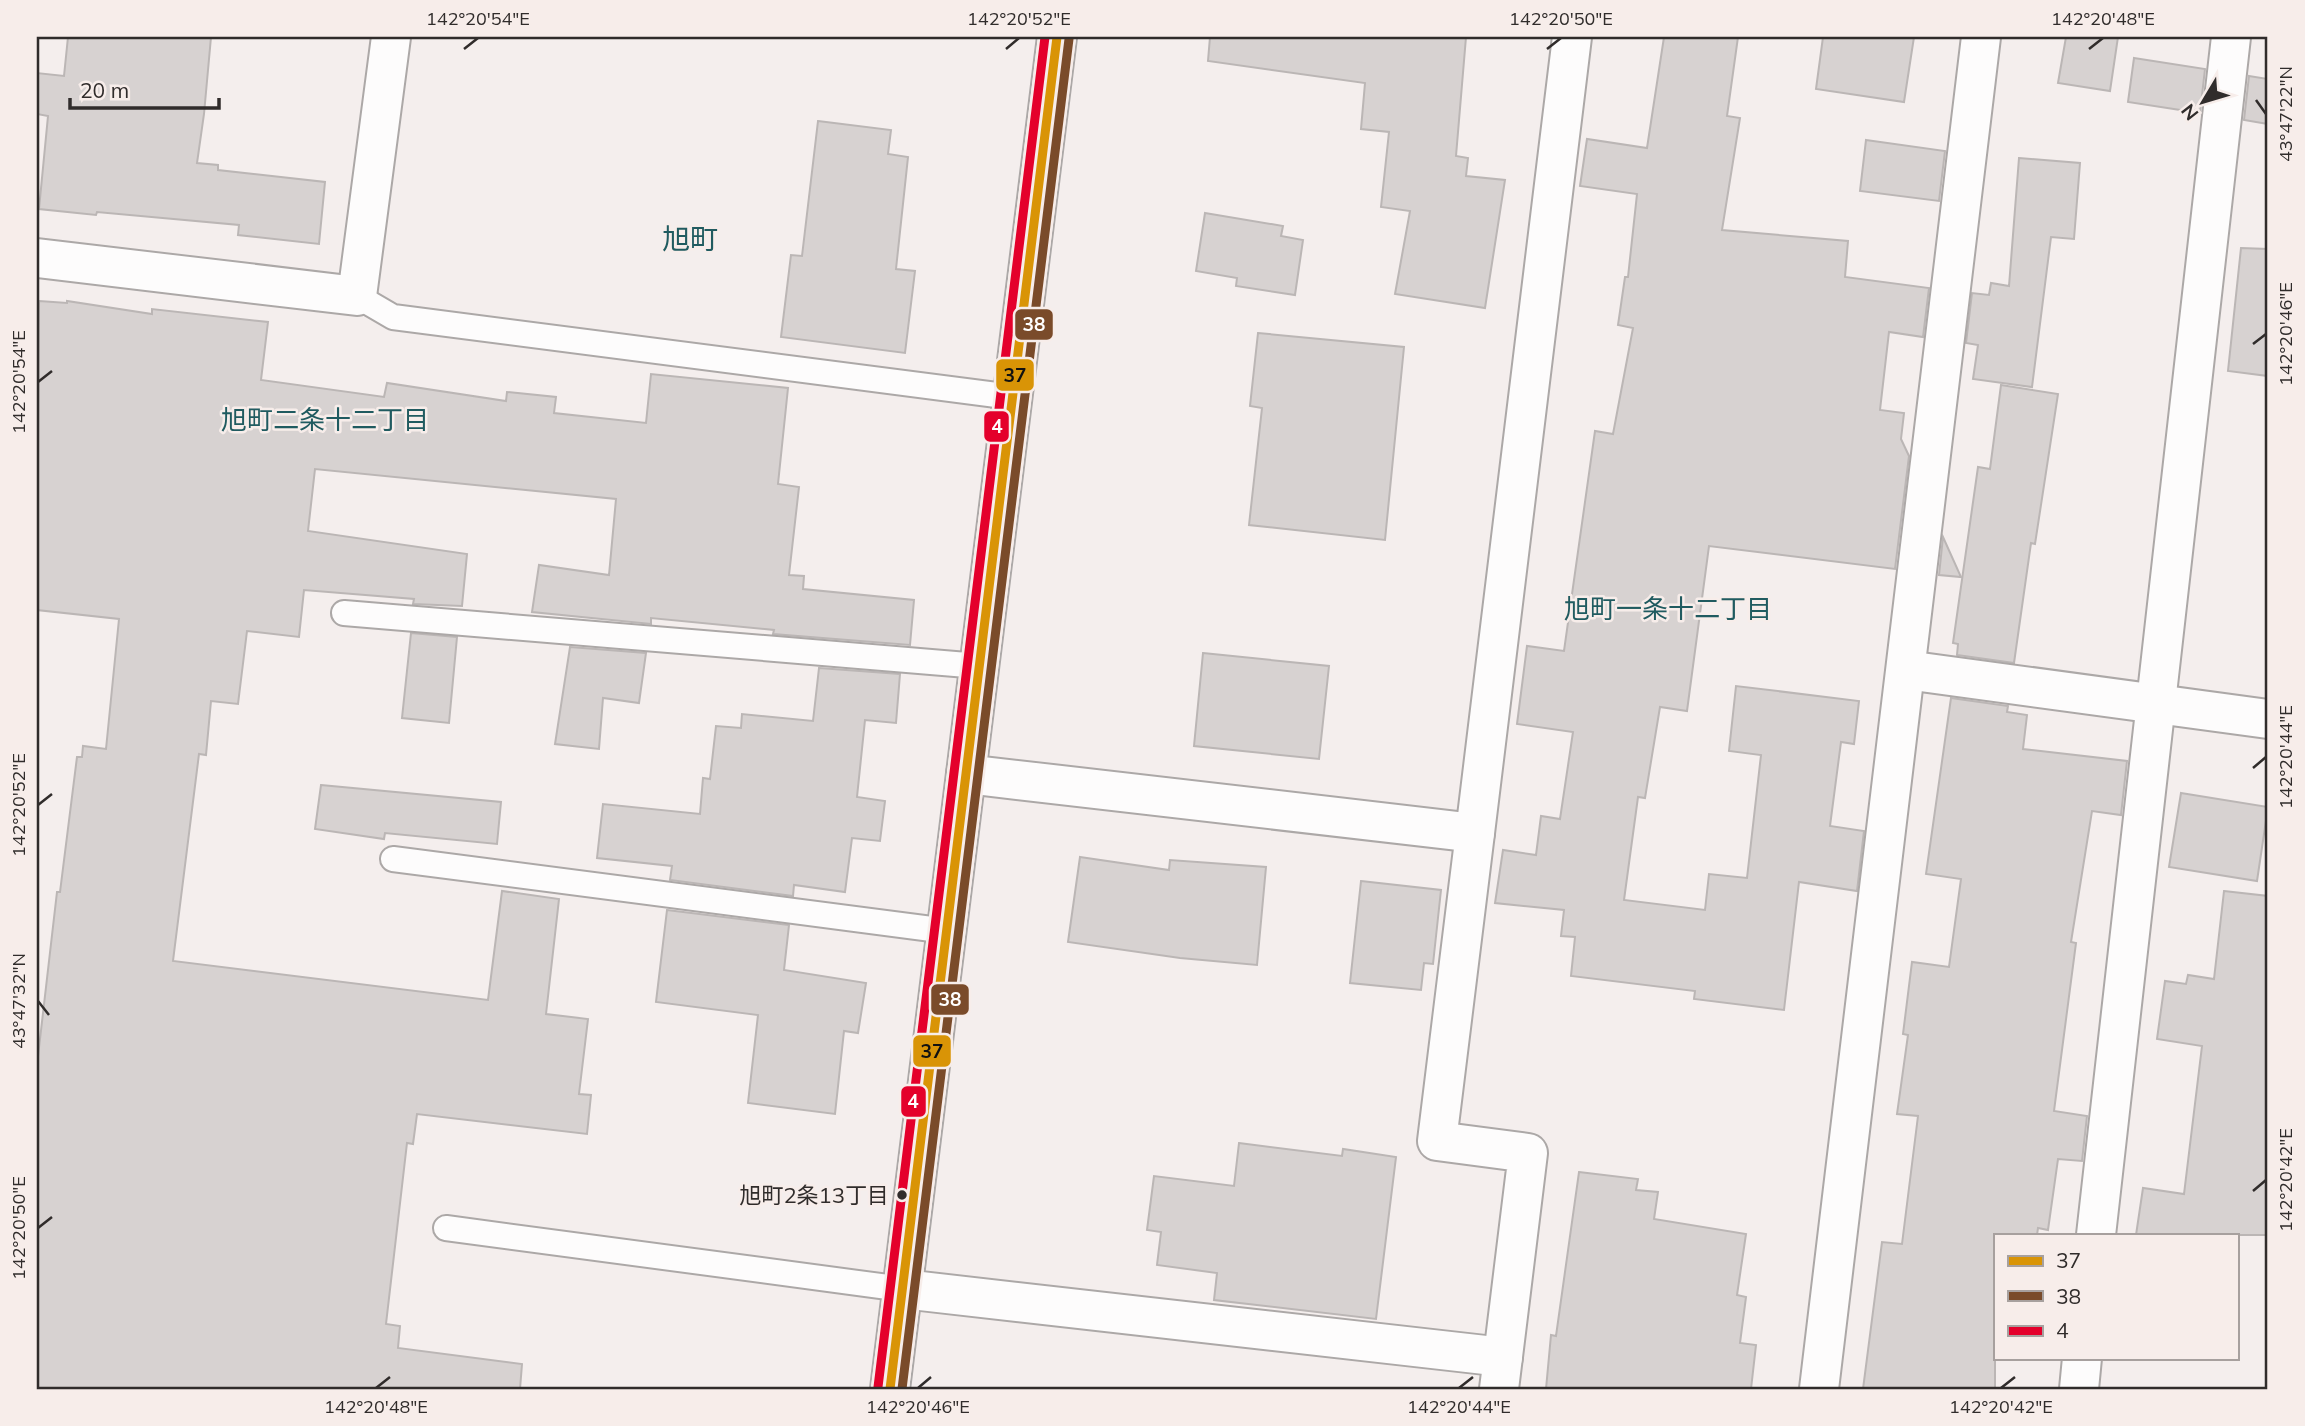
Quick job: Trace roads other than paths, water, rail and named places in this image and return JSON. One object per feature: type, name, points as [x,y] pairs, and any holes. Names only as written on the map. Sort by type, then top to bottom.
[{"type":"street","points":[[37,258],[357,296],[391,37]]},
{"type":"street","points":[[890,1389],[1057,37]]},
{"type":"street","points":[[903,1289],[1501,1373],[1528,1153],[1437,1141],[1572,37]]},
{"type":"street","points":[[1819,1389],[1981,37]]},
{"type":"street","points":[[2096,1234],[2231,37]]},
{"type":"street","points":[[1906,670],[2268,719]]},
{"type":"street","points":[[966,774],[1475,833]]},
{"type":"street","points":[[2078,1389],[2082,1360]]},
{"type":"lane","points":[[357,296],[393,317],[1012,397]]},
{"type":"lane","points":[[344,614],[979,666]]},
{"type":"lane","points":[[393,859],[947,931]]},
{"type":"lane","points":[[446,1228],[903,1289]]},
{"type":"place","name":"旭町2条13丁目","points":[[902,1195]]},
{"type":"district","name":"旭町","points":[[690,238]]},
{"type":"district","name":"旭町二条十二丁目","points":[[325,419]]},
{"type":"district","name":"旭町一条十二丁目","points":[[1668,608]]}]
